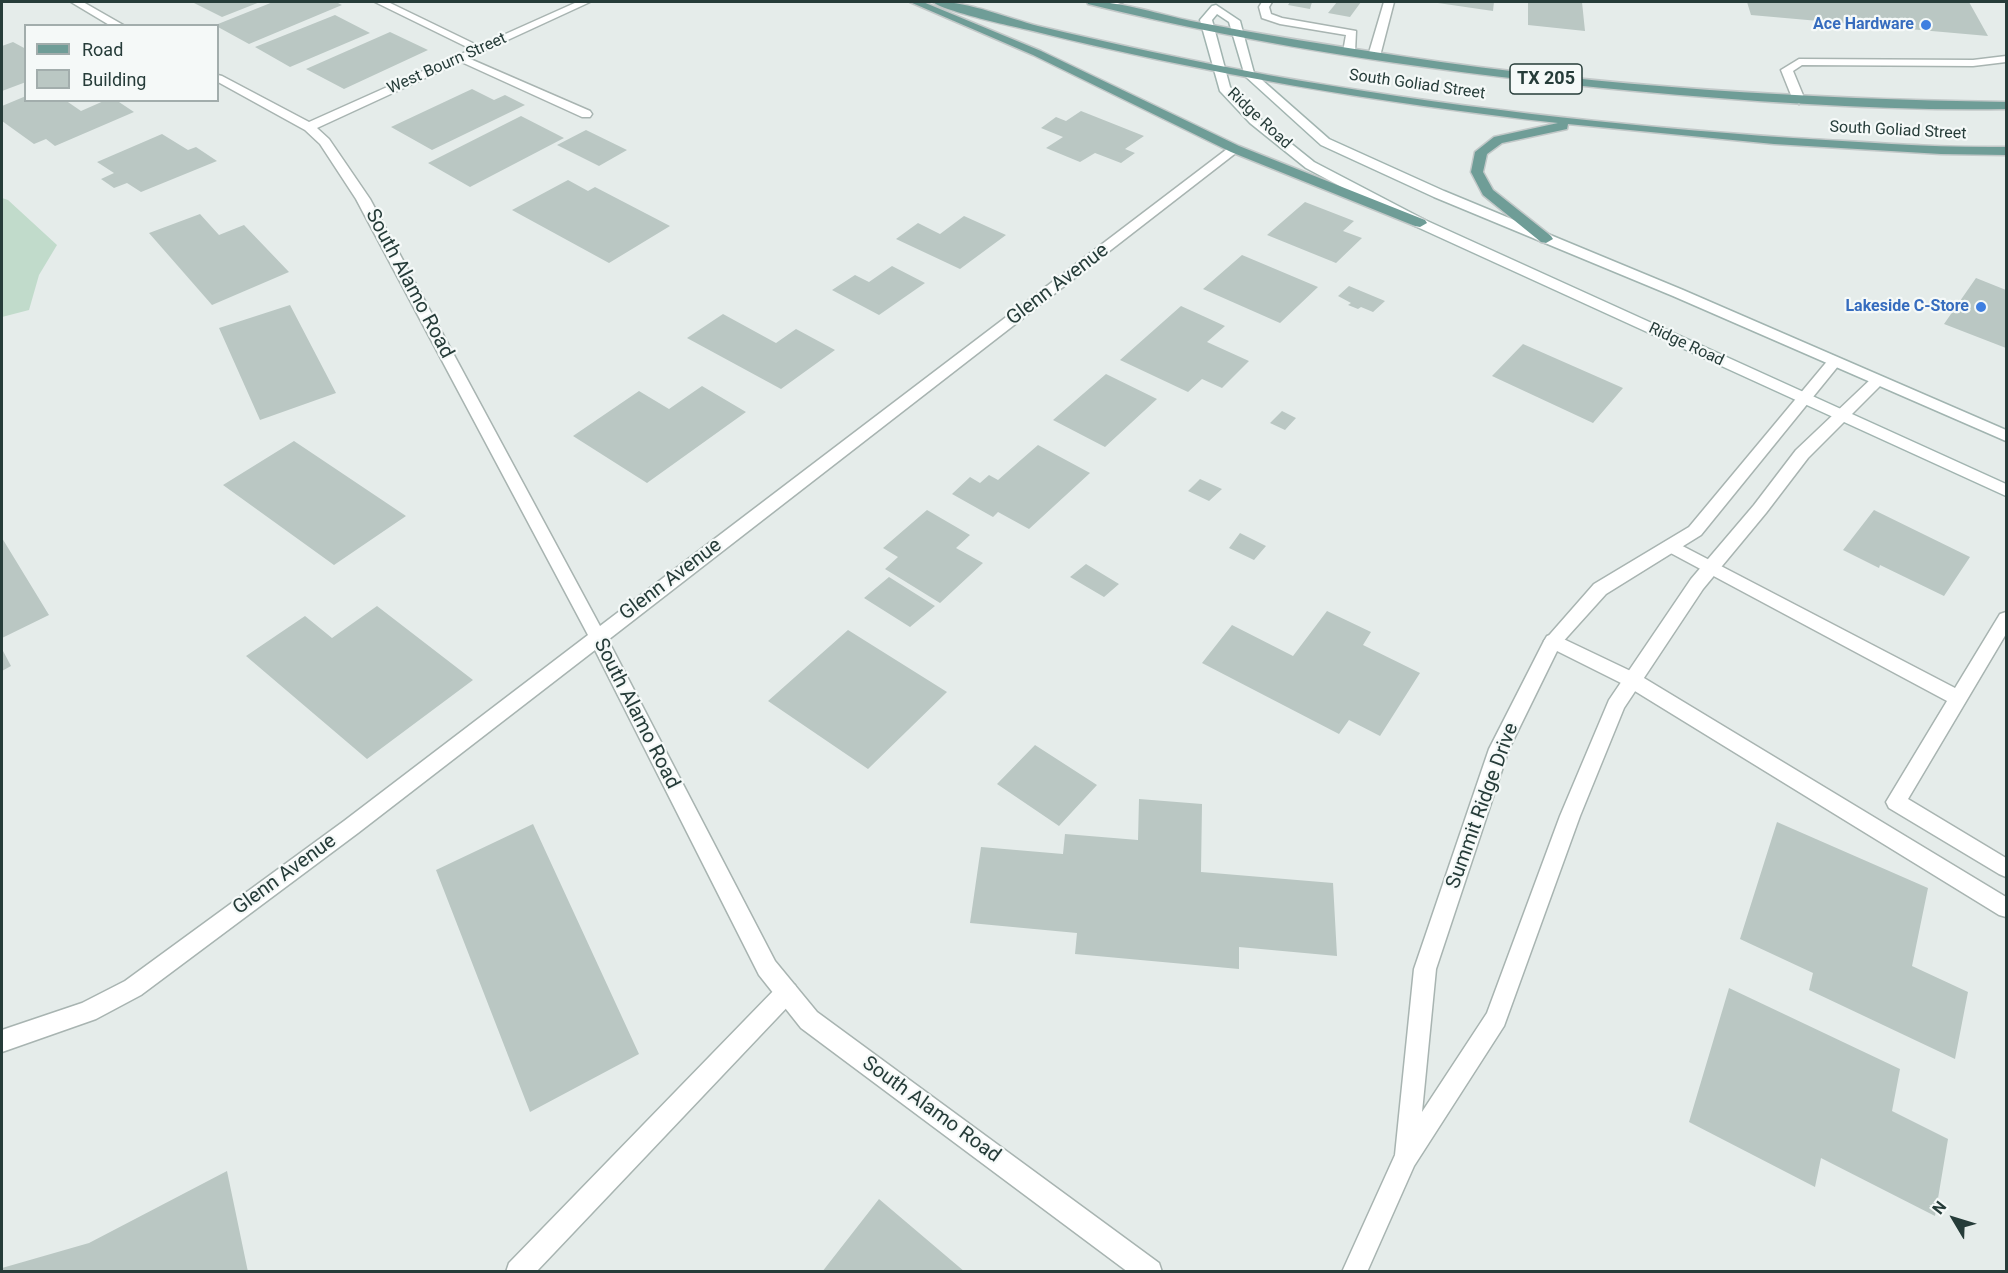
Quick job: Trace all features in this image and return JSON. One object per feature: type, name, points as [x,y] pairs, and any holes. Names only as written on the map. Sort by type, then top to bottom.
[{"type":"main road","points":[[915,2],[1037,53],[1235,149],[1420,223]]},
{"type":"main road","name":"South Goliad Street","points":[[938,2],[1072,38],[1249,74],[1389,99],[1693,135],[1828,144],[2007,151]]},
{"type":"main road","name":"South Goliad Street","points":[[1092,2],[1112,3],[1237,33],[1349,52],[1594,85],[1799,100],[2007,106]]},
{"type":"main road","points":[[1546,239],[1488,192],[1478,172],[1481,152],[1498,140],[1578,122]]},
{"type":"street","points":[[76,2],[116,24]]},
{"type":"street","points":[[380,2],[479,49]]},
{"type":"street","name":"West Bourn Street","points":[[309,127],[585,2]]},
{"type":"street","points":[[1267,2],[1264,7],[1266,16],[1280,21],[1352,33],[1349,52]]},
{"type":"street","points":[[1374,56],[1389,2]]},
{"type":"street","name":"Ridge Road","points":[[2007,436],[1678,293],[1439,194],[1325,142],[1249,74],[1234,21],[1216,5],[1206,20],[1224,88],[1254,120],[1310,165],[1420,223],[2007,490]]},
{"type":"street","points":[[461,58],[586,114]]},
{"type":"street","points":[[1799,100],[1787,70],[1799,62],[2007,59]]},
{"type":"street","points":[[1988,61],[2007,74]]},
{"type":"street","name":"South Alamo Road","points":[[219,79],[309,127],[325,142],[363,199],[597,636],[767,968],[809,1020],[1150,1272]]},
{"type":"street","name":"Glenn Avenue","points":[[2,1041],[88,1012],[133,988],[351,827],[597,636],[1235,149]]},
{"type":"street","name":"Summit Ridge Drive","points":[[1406,1158],[1425,969],[1499,749],[1553,641],[1600,589],[1695,531],[1834,362]]},
{"type":"street","name":"Summit Ridge Drive","points":[[1354,1272],[1406,1158],[1496,1018],[1570,816],[1616,705],[1697,584],[1760,509],[1802,454],[1878,381]]},
{"type":"street","points":[[1671,546],[1959,699]]},
{"type":"street","points":[[2007,619],[1896,802],[2007,868]]},
{"type":"street","points":[[1553,641],[1632,680],[2007,908]]},
{"type":"street","points":[[518,1272],[787,992]]},
{"type":"green space","points":[[2,198],[8,200],[57,245],[39,275],[29,310],[2,317]]},
{"type":"building","points":[[192,2],[260,2],[222,17]]},
{"type":"building","points":[[273,2],[336,2],[342,5],[249,44],[219,28],[218,24]]},
{"type":"building","points":[[1290,2],[1312,2],[1310,9],[1288,5]]},
{"type":"building","points":[[1337,2],[1361,2],[1350,17],[1328,13]]},
{"type":"building","points":[[1431,2],[1494,2],[1493,11]]},
{"type":"building","points":[[1528,2],[1582,2],[1585,31],[1528,25]]},
{"type":"building","name":"Ace Hardware","points":[[1747,2],[1969,2],[1988,36],[1751,15]]},
{"type":"building","points":[[335,15],[370,33],[290,67],[255,47]]},
{"type":"building","points":[[390,32],[428,50],[344,89],[306,69]]},
{"type":"building","points":[[13,42],[24,48],[24,83],[2,91],[2,46]]},
{"type":"building","points":[[472,89],[494,100],[505,95],[525,105],[432,150],[391,127]]},
{"type":"building","points":[[24,97],[24,102],[68,102],[81,111],[101,102],[119,102],[134,112],[55,146],[46,139],[34,144],[2,121],[2,106]]},
{"type":"building","points":[[1081,111],[1144,136],[1125,149],[1135,153],[1121,163],[1095,153],[1080,162],[1046,148],[1063,137],[1041,128],[1056,117],[1066,121]]},
{"type":"building","points":[[521,116],[564,138],[470,187],[428,163]]},
{"type":"building","points":[[586,130],[627,150],[599,166],[557,145]]},
{"type":"building","points":[[162,134],[188,150],[196,147],[217,161],[141,192],[127,183],[114,188],[101,179],[114,173],[97,162]]},
{"type":"building","points":[[568,180],[588,191],[595,187],[670,226],[609,263],[512,210]]},
{"type":"building","points":[[1305,202],[1354,221],[1343,231],[1362,238],[1336,263],[1267,235]]},
{"type":"building","points":[[200,214],[219,235],[244,225],[289,272],[212,305],[149,233]]},
{"type":"building","points":[[964,216],[1006,235],[960,269],[896,239],[918,223],[940,234]]},
{"type":"building","points":[[1242,255],[1318,287],[1280,323],[1203,289]]},
{"type":"building","points":[[892,266],[925,283],[879,315],[832,290],[855,275],[869,282]]},
{"type":"building","name":"Lakeside C-Store","points":[[1976,278],[2006,290],[2006,348],[1944,324]]},
{"type":"building","points":[[1349,286],[1385,301],[1373,312],[1348,305],[1351,303],[1338,296]]},
{"type":"building","points":[[290,305],[336,393],[260,420],[219,328]]},
{"type":"building","points":[[1181,306],[1225,326],[1207,342],[1249,361],[1222,388],[1202,379],[1188,392],[1120,360]]},
{"type":"building","points":[[723,314],[776,343],[796,329],[835,350],[781,389],[687,338]]},
{"type":"building","points":[[1523,344],[1623,388],[1593,423],[1492,376]]},
{"type":"building","points":[[1106,374],[1157,399],[1105,447],[1053,420]]},
{"type":"building","points":[[702,386],[746,412],[647,483],[573,436],[639,391],[669,409]]},
{"type":"building","points":[[1282,411],[1296,418],[1285,430],[1270,423]]},
{"type":"building","points":[[294,441],[406,516],[334,565],[223,485]]},
{"type":"building","points":[[1038,445],[1090,473],[1029,529],[998,512],[993,517],[952,494],[970,477],[980,483],[989,475],[998,480]]},
{"type":"building","points":[[1200,479],[1222,489],[1209,501],[1188,491]]},
{"type":"building","points":[[927,510],[970,535],[956,548],[983,563],[940,603],[885,569],[898,557],[883,548]]},
{"type":"building","points":[[1874,510],[1970,557],[1944,596],[1843,550]]},
{"type":"building","points":[[1240,533],[1266,546],[1254,560],[1229,548]]},
{"type":"building","points":[[2,538],[49,615],[2,638]]},
{"type":"building","points":[[1086,564],[1119,584],[1104,597],[1070,577]]},
{"type":"building","points":[[889,577],[935,606],[910,627],[864,598]]},
{"type":"building","points":[[377,606],[473,680],[367,759],[246,656],[305,616],[332,638]]},
{"type":"building","points":[[1327,611],[1371,632],[1363,645],[1420,673],[1380,736],[1349,720],[1339,734],[1202,663],[1232,625],[1293,656]]},
{"type":"building","points":[[848,630],[947,692],[868,769],[768,701]]},
{"type":"building","points":[[2,649],[11,666],[2,671]]},
{"type":"building","points":[[1035,745],[1097,785],[1059,826],[997,784]]},
{"type":"building","points":[[1139,799],[1202,804],[1201,872],[1333,883],[1337,956],[1239,947],[1239,969],[1075,954],[1077,933],[970,923],[981,847],[1063,854],[1065,834],[1138,840]]},
{"type":"building","points":[[1777,822],[1928,888],[1912,966],[1968,992],[1955,1059],[1809,990],[1813,973],[1740,939]]},
{"type":"building","points":[[533,824],[639,1054],[530,1112],[436,870]]},
{"type":"building","points":[[1729,988],[1900,1069],[1892,1111],[1948,1139],[1935,1216],[1821,1158],[1815,1187],[1689,1122]]},
{"type":"building","points":[[227,1171],[248,1272],[2,1272],[2,1268],[89,1243]]},
{"type":"building","points":[[879,1199],[965,1272],[822,1272]]},
{"type":"place","name":"Ace Hardware","points":[[1926,25]]},
{"type":"place","name":"Lakeside C-Store","points":[[1981,307]]}]
